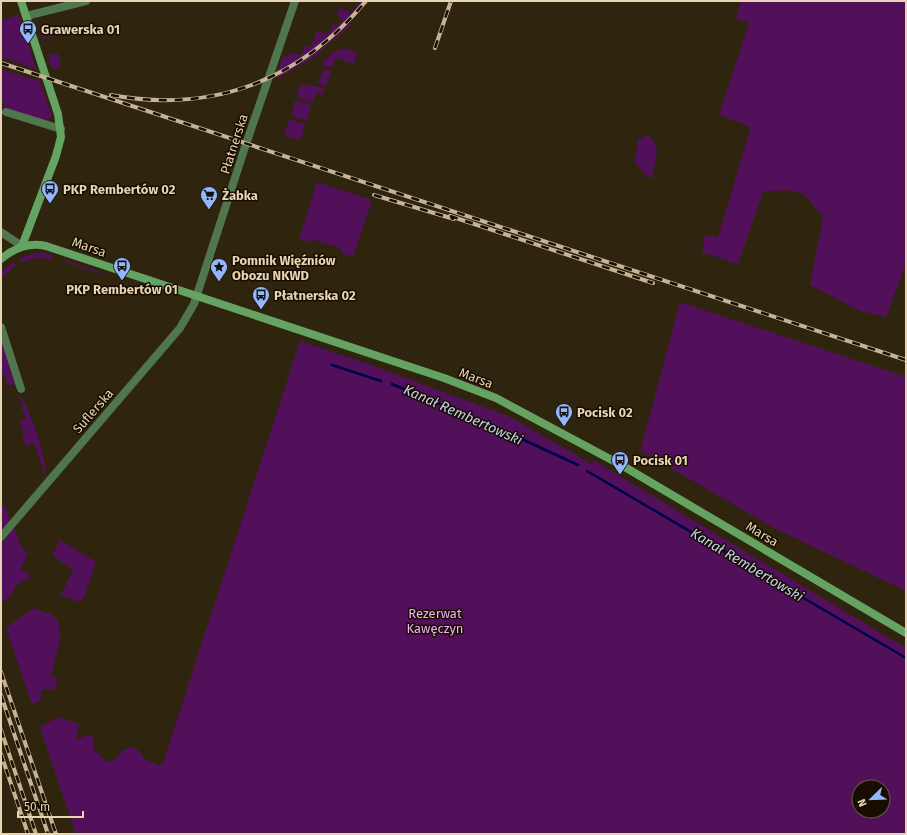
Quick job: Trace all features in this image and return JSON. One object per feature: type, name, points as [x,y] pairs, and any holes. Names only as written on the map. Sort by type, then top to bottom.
[{"type":"main road","points":[[21,1],[56,108],[61,128],[60,143],[56,156],[22,246]]},
{"type":"main road","name":"Marsa","points":[[1,259],[22,246],[35,244],[46,246],[437,376],[496,398],[626,468],[906,633]]},
{"type":"street","points":[[26,16],[86,1]]},
{"type":"street","name":"Płatnerska","points":[[198,296],[244,149],[295,1]]},
{"type":"street","points":[[6,112],[61,128]]},
{"type":"street","points":[[1,232],[22,246]]},
{"type":"street","name":"Suflerska","points":[[1,537],[180,328],[198,296]]},
{"type":"street","points":[[1,326],[21,389]]},
{"type":"green space","points":[[360,1],[364,1],[346,23],[326,42],[303,58],[278,72],[283,56],[288,57],[291,53],[298,55],[303,52],[305,45],[311,47],[317,31],[326,34],[330,32],[333,24],[339,26],[342,18],[337,16],[339,8],[349,11],[351,14]]},
{"type":"green space","points":[[741,1],[906,1],[906,264],[886,317],[860,311],[810,285],[823,217],[804,194],[786,190],[763,192],[738,264],[702,252],[705,235],[718,237],[751,127],[719,115],[749,23],[736,19]]},
{"type":"green space","points":[[19,14],[36,69],[1,57],[1,21]]},
{"type":"green space","points":[[50,23],[53,36],[43,39],[39,26]]},
{"type":"green space","points":[[349,24],[350,25],[347,29],[314,57],[277,79],[278,75],[327,45]]},
{"type":"green space","points":[[345,48],[357,52],[354,64],[336,58],[332,68],[321,64],[333,52]]},
{"type":"green space","points":[[58,53],[61,66],[52,69],[48,56]]},
{"type":"green space","points":[[324,68],[331,71],[326,86],[318,84]]},
{"type":"green space","points":[[1,69],[35,80],[39,78],[52,116],[45,121],[6,110],[1,112],[1,109],[5,108],[1,97]]},
{"type":"green space","points":[[307,84],[325,89],[323,95],[316,93],[312,103],[297,97],[299,87]]},
{"type":"green space","points":[[295,100],[311,105],[307,121],[291,116]]},
{"type":"green space","points":[[289,119],[305,124],[300,140],[284,135]]},
{"type":"green space","points":[[647,135],[653,139],[657,150],[652,179],[643,173],[635,161],[638,140]]},
{"type":"green space","points":[[317,182],[372,200],[353,257],[341,253],[342,249],[311,239],[310,242],[299,239]]},
{"type":"green space","points":[[40,252],[53,255],[51,260],[40,258],[22,262],[19,258]]},
{"type":"green space","points":[[64,259],[98,271],[107,276],[64,261]]},
{"type":"green space","points":[[14,262],[16,265],[1,278],[1,271]]},
{"type":"green space","points":[[680,302],[906,377],[906,591],[776,529],[643,452],[641,448]]},
{"type":"green space","points":[[1,335],[16,384],[8,386],[4,374],[1,375]]},
{"type":"green space","name":"Rezerwat Kawęczyn","points":[[300,341],[366,363],[508,416],[592,464],[593,460],[906,648],[906,834],[76,834],[40,727],[58,717],[79,724],[76,738],[78,739],[90,734],[93,737],[93,749],[107,762],[113,761],[123,750],[133,747],[139,751],[144,759],[162,766]]},
{"type":"green space","points":[[18,394],[27,409],[37,433],[44,459],[46,478],[34,443],[26,446],[22,435],[24,434],[19,420],[26,418],[24,412],[21,411],[23,408]]},
{"type":"green space","points":[[5,505],[10,520],[1,531],[1,506]]},
{"type":"green space","points":[[14,528],[22,549],[28,552],[21,569],[32,576],[16,585],[11,595],[1,603],[1,543]]},
{"type":"green space","points":[[60,540],[96,562],[84,598],[79,602],[61,595],[73,570],[52,555]]},
{"type":"green space","points":[[33,608],[50,614],[58,620],[60,639],[51,676],[58,679],[55,690],[42,690],[40,701],[32,704],[6,628]]},
{"type":"waterway","name":"Kanał Rembertowski","points":[[332,365],[381,381]]},
{"type":"waterway","name":"Kanał Rembertowski","points":[[392,384],[513,435],[578,465]]},
{"type":"waterway","name":"Kanał Rembertowski","points":[[587,471],[906,658]]},
{"type":"railway","points":[[111,95],[149,100],[185,99],[220,94],[252,85],[283,70],[313,52],[340,28],[366,1]]},
{"type":"railway","points":[[435,48],[451,1]]},
{"type":"railway","points":[[1,63],[906,360]]},
{"type":"railway","points":[[374,195],[454,219]]},
{"type":"railway","points":[[450,216],[653,283]]},
{"type":"railway","points":[[1,672],[56,834]]},
{"type":"railway","points":[[1,695],[48,834]]},
{"type":"railway","points":[[1,730],[36,834]]},
{"type":"railway","points":[[1,754],[28,834]]},
{"type":"place","name":"Grawerska 01","points":[[28,44]]},
{"type":"place","name":"PKP Rembertów 02","points":[[50,204]]},
{"type":"place","name":"Żabka","points":[[209,210]]},
{"type":"place","name":"PKP Rembertów 01","points":[[122,281]]},
{"type":"place","name":"Pomnik Więźniów Obozu NKWD","points":[[219,282]]},
{"type":"place","name":"Płatnerska 02","points":[[261,310]]},
{"type":"place","name":"Pocisk 02","points":[[564,427]]},
{"type":"place","name":"Pocisk 01","points":[[620,475]]}]
